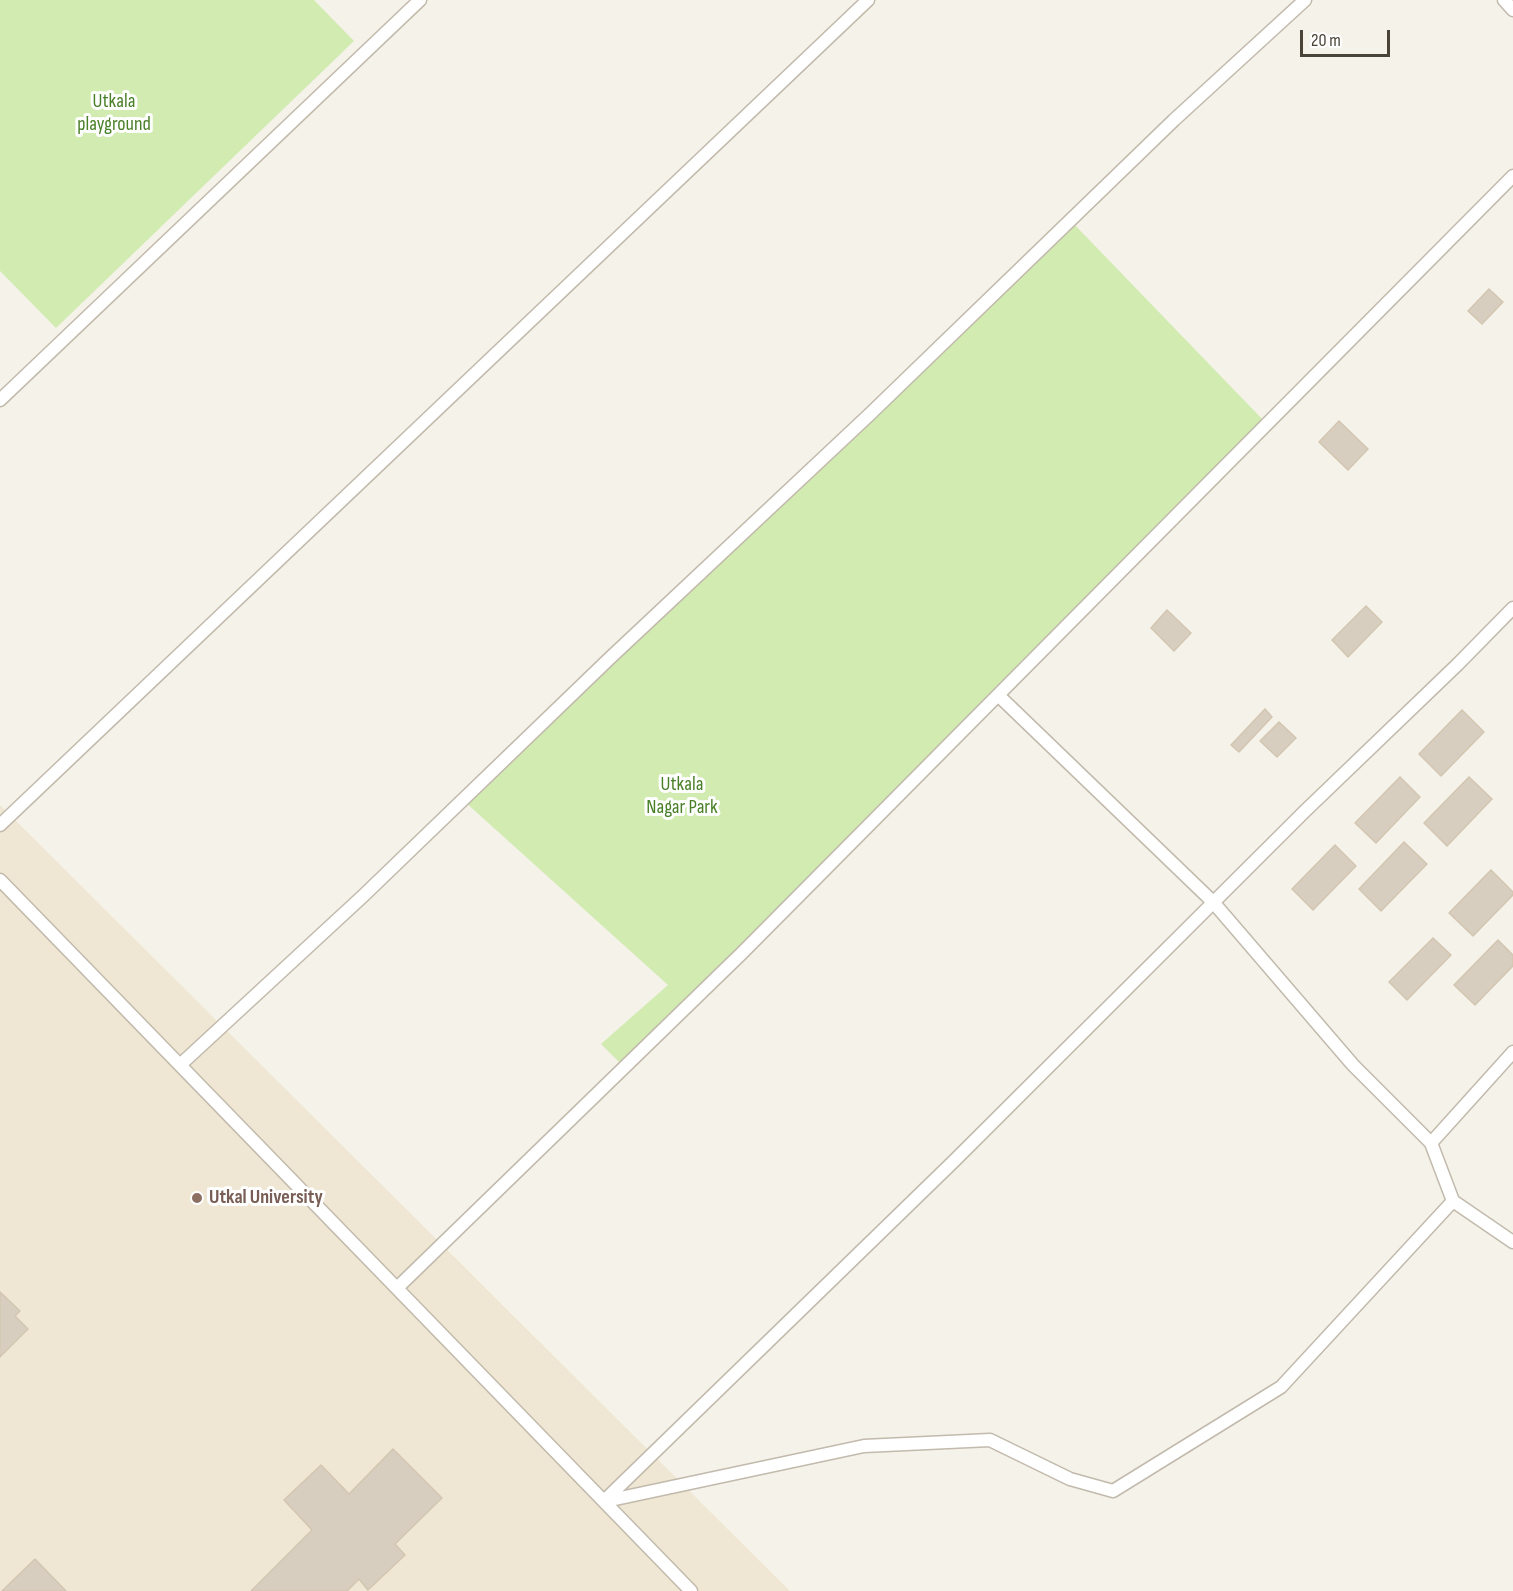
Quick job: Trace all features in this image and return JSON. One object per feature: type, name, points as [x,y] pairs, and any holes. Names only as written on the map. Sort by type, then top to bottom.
[{"type":"lane","points":[[0,400],[420,0]]},
{"type":"lane","points":[[0,825],[868,0]]},
{"type":"lane","points":[[180,1065],[363,896],[1174,120],[1305,0]]},
{"type":"lane","points":[[1504,0],[1513,10]]},
{"type":"lane","points":[[397,1288],[742,953],[1513,176]]},
{"type":"lane","points":[[604,1501],[962,1152],[1513,608]]},
{"type":"lane","points":[[998,695],[1213,902],[1353,1065],[1431,1143],[1453,1201],[1513,1242]]},
{"type":"lane","points":[[0,880],[691,1591]]},
{"type":"lane","points":[[1431,1143],[1513,1052]]},
{"type":"lane","points":[[604,1501],[864,1446],[990,1440],[1070,1479],[1113,1491],[1281,1387],[1453,1201]]},
{"type":"shaded area","name":"Utkal University","points":[[0,805],[790,1591],[0,1591]]},
{"type":"green space","name":"Utkala playground","points":[[0,0],[314,0],[354,41],[56,328],[0,271]]},
{"type":"green space","name":"Utkala Nagar Park","points":[[1070,220],[1266,423],[624,1067],[601,1044],[668,985],[464,801]]},
{"type":"building","points":[[1489,289],[1503,302],[1482,324],[1468,311]]},
{"type":"building","points":[[1339,421],[1368,449],[1348,470],[1319,442]]},
{"type":"building","points":[[1366,606],[1382,622],[1348,657],[1332,640]]},
{"type":"building","points":[[1167,610],[1191,633],[1174,651],[1151,628]]},
{"type":"building","points":[[1265,709],[1272,717],[1239,752],[1231,745]]},
{"type":"building","points":[[1462,710],[1484,732],[1441,776],[1419,754]]},
{"type":"building","points":[[1279,722],[1296,738],[1277,757],[1260,741]]},
{"type":"building","points":[[1400,777],[1420,797],[1376,843],[1355,823]]},
{"type":"building","points":[[1469,777],[1492,799],[1447,846],[1424,823]]},
{"type":"building","points":[[1404,842],[1427,864],[1381,911],[1359,889]]},
{"type":"building","points":[[1335,845],[1356,866],[1313,910],[1292,889]]},
{"type":"building","points":[[1491,870],[1513,892],[1513,895],[1473,936],[1449,913]]},
{"type":"building","points":[[1433,938],[1451,955],[1407,1000],[1389,982]]},
{"type":"building","points":[[1498,940],[1513,955],[1513,966],[1475,1005],[1454,985]]},
{"type":"building","points":[[0,1292],[20,1311],[15,1316],[28,1329],[0,1357]]},
{"type":"building","points":[[393,1449],[442,1498],[395,1544],[405,1555],[368,1590],[359,1579],[347,1591],[251,1591],[312,1530],[284,1500],[321,1465],[349,1494]]},
{"type":"building","points":[[35,1559],[66,1591],[2,1591]]},
{"type":"place","name":"Utkal University","points":[[197,1198]]}]
